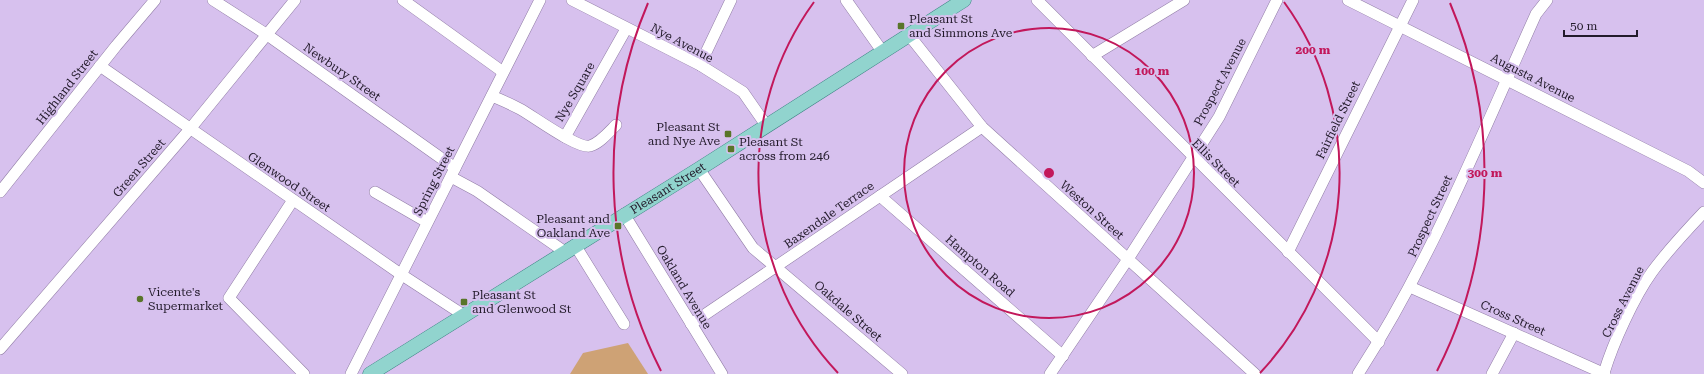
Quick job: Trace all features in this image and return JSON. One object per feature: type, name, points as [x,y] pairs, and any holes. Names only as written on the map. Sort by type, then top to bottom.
[{"type":"main road","name":"Pleasant Street","points":[[370,374],[465,316],[964,0]]},
{"type":"street","name":"Highland Street","points":[[0,192],[100,66],[155,0]]},
{"type":"street","name":"Newbury Street","points":[[213,0],[266,34],[453,172],[507,214],[550,240],[570,249],[624,324]]},
{"type":"street","name":"Green Street","points":[[0,349],[190,129],[294,0]]},
{"type":"street","points":[[404,0],[503,72]]},
{"type":"street","name":"Spring Street","points":[[351,374],[540,0]]},
{"type":"street","name":"Nye Avenue","points":[[572,0],[626,29],[700,65],[743,92],[766,125]]},
{"type":"street","points":[[700,65],[731,0]]},
{"type":"street","points":[[846,0],[882,51]]},
{"type":"street","name":"Ellis Street","points":[[1037,0],[1379,342]]},
{"type":"street","points":[[1092,56],[1184,0]]},
{"type":"street","name":"Prospect Avenue","points":[[1050,374],[1128,259],[1219,117],[1277,0]]},
{"type":"street","name":"Augusta Avenue","points":[[1348,0],[1688,171],[1704,183]]},
{"type":"street","name":"Fairfield Street","points":[[1288,252],[1412,0]]},
{"type":"street","name":"Prospect Street","points":[[1358,374],[1379,342],[1410,287],[1442,223],[1536,14],[1547,0]]},
{"type":"street","name":"Nye Square","points":[[492,96],[519,109],[565,136],[626,29]]},
{"type":"street","name":"Weston Street","points":[[909,35],[982,127],[1255,374]]},
{"type":"street","name":"Glenwood Street","points":[[100,66],[292,200],[465,316]]},
{"type":"street","points":[[565,136],[583,146],[590,146],[601,139],[616,125]]},
{"type":"street","name":"Baxendale Terrace","points":[[691,324],[982,127]]},
{"type":"street","name":"Oakdale Street","points":[[699,168],[753,248],[902,374]]},
{"type":"street","points":[[374,192],[427,222]]},
{"type":"street","name":"Hampton Road","points":[[880,196],[1063,356]]},
{"type":"street","points":[[292,200],[229,298],[304,374]]},
{"type":"street","name":"Cross Avenue","points":[[1605,374],[1608,361],[1633,305],[1651,274],[1670,249],[1704,212]]},
{"type":"street","name":"Oakland Avenue","points":[[624,214],[722,374]]},
{"type":"street","name":"Cross Street","points":[[1410,287],[1605,374]]},
{"type":"street","points":[[1492,374],[1514,333]]},
{"type":"shaded area","points":[[628,343],[648,374],[570,374],[583,353]]},
{"type":"place","name":"Pleasant St and Simmons Ave","points":[[901,26]]},
{"type":"place","name":"Pleasant St and Nye Ave","points":[[728,134]]},
{"type":"place","name":"Pleasant St across from 246","points":[[731,149]]},
{"type":"place","name":"Pleasant and Oakland Ave","points":[[618,226]]},
{"type":"place","name":"Vicente's Supermarket","points":[[140,299]]},
{"type":"place","name":"Pleasant St and Glenwood St","points":[[464,302]]}]
